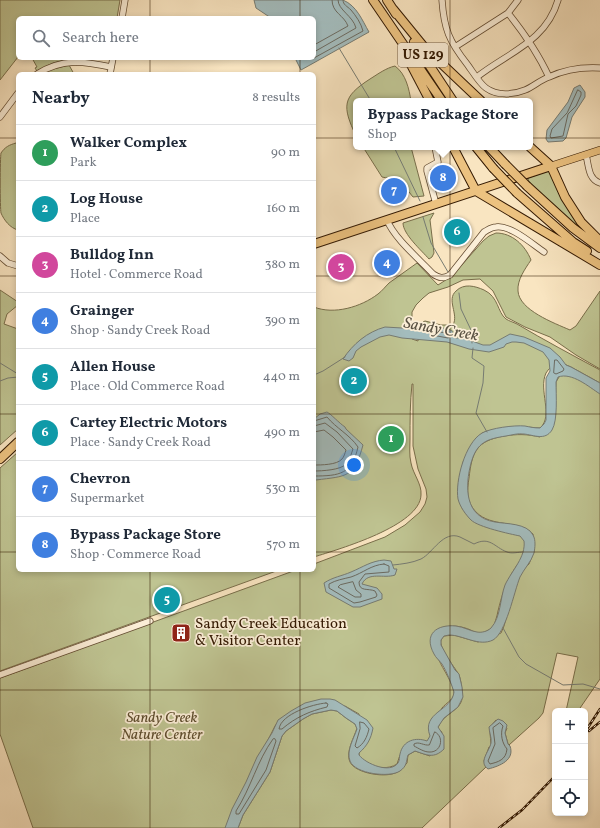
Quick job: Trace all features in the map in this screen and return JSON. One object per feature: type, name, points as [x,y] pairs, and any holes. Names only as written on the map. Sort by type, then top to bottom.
[{"type":"highway","name":"US 129","points":[[374,0],[440,98]]},
{"type":"highway","name":"US 129","points":[[387,0],[452,98]]},
{"type":"highway","points":[[393,9],[424,47],[478,98]]},
{"type":"highway","points":[[389,23],[428,98]]},
{"type":"highway","points":[[456,150],[476,191],[600,265]]},
{"type":"highway","points":[[478,150],[517,193],[573,242],[600,259]]},
{"type":"highway","points":[[492,150],[526,186],[573,228],[600,248]]},
{"type":"highway","points":[[533,150],[551,166],[565,197],[581,222],[600,241]]},
{"type":"highway","points":[[316,243],[551,166]]},
{"type":"highway","points":[[456,197],[465,188],[469,177]]},
{"type":"highway","points":[[0,459],[16,444]]},
{"type":"main road","points":[[551,166],[600,150]]},
{"type":"street","points":[[122,16],[126,0]]},
{"type":"street","points":[[442,0],[443,19],[447,33],[455,47],[486,88],[500,93],[516,94],[549,77],[575,69],[600,68]]},
{"type":"street","points":[[455,47],[508,13],[518,0]]},
{"type":"street","points":[[477,78],[489,68],[530,42],[551,18],[558,0]]},
{"type":"street","points":[[508,13],[530,42],[542,61],[549,77]]},
{"type":"street","points":[[110,72],[113,60]]},
{"type":"street","points":[[41,72],[53,66],[72,62],[85,62],[111,67]]},
{"type":"street","points":[[0,117],[16,98]]},
{"type":"street","points":[[436,150],[438,162],[428,168],[427,171],[436,204]]},
{"type":"street","points":[[586,155],[591,176],[595,181],[600,182]]},
{"type":"street","points":[[387,220],[390,228],[399,238],[433,274],[440,278],[450,275],[484,232],[497,226],[508,228],[544,252]]},
{"type":"street","points":[[0,256],[8,262],[16,265]]},
{"type":"street","points":[[0,675],[150,621]]},
{"type":"green space","points":[[0,0],[120,0],[117,16],[16,16],[16,60],[0,80]]},
{"type":"green space","points":[[33,60],[67,60],[53,63],[37,71],[35,68],[37,67]]},
{"type":"green space","points":[[69,65],[73,72],[45,72]]},
{"type":"green space","points":[[395,66],[402,73],[408,87],[410,98],[353,98],[353,130],[347,110],[347,103],[350,97],[361,85]]},
{"type":"green space","points":[[16,143],[16,229],[10,226],[1,213],[0,202],[1,153],[7,146]]},
{"type":"green space","points":[[365,150],[412,150],[424,196],[413,197],[400,182],[382,177]]},
{"type":"green space","points":[[548,171],[584,230],[582,231],[529,184],[528,178]]},
{"type":"green space","points":[[434,213],[430,220],[434,253],[429,259],[409,237],[403,223]]},
{"type":"green space","name":"Sandy Creek Nature Center","points":[[496,233],[507,235],[517,241],[525,249],[531,260],[520,279],[518,291],[520,298],[531,310],[555,324],[570,330],[576,326],[600,291],[600,369],[550,337],[525,327],[506,317],[493,291],[480,279],[463,280],[429,293],[423,298],[412,312],[412,339],[418,341],[419,333],[423,322],[425,321],[441,325],[453,325],[455,316],[452,303],[453,295],[459,288],[473,286],[484,290],[492,296],[506,319],[600,370],[600,383],[557,361],[546,373],[544,380],[546,417],[540,428],[526,427],[482,433],[463,462],[458,493],[462,508],[468,516],[516,533],[530,540],[532,547],[519,562],[510,576],[494,627],[479,635],[465,628],[455,626],[441,629],[438,646],[438,658],[452,686],[454,694],[440,712],[428,747],[400,755],[397,764],[394,766],[382,768],[366,766],[359,756],[359,714],[345,706],[280,719],[266,744],[228,828],[33,828],[0,734],[0,678],[291,572],[316,572],[316,563],[385,537],[405,525],[420,512],[427,497],[426,489],[418,469],[413,446],[412,384],[410,412],[410,460],[421,491],[417,506],[407,517],[376,535],[316,556],[316,308],[339,310],[364,303],[378,294],[389,283],[417,263],[438,285],[452,276],[489,236]]},
{"type":"green space","points":[[0,290],[16,301],[16,307],[7,314],[4,324],[16,328],[16,431],[0,445]]},
{"type":"green space","points":[[565,367],[600,393],[600,679],[580,708],[567,708],[578,657],[557,653],[543,713],[509,745],[505,733],[507,728],[496,720],[490,729],[491,746],[489,747],[484,761],[486,767],[422,828],[238,828],[243,815],[270,772],[282,736],[286,731],[312,714],[331,710],[337,711],[355,724],[357,728],[350,747],[349,759],[355,768],[362,771],[383,775],[390,774],[402,769],[407,763],[408,755],[415,751],[430,756],[442,732],[438,729],[440,724],[456,709],[462,700],[460,678],[442,647],[441,640],[444,636],[454,635],[478,642],[501,633],[517,576],[529,564],[534,549],[533,534],[527,529],[482,517],[470,504],[468,483],[474,455],[481,445],[495,438],[518,435],[540,437],[555,418],[556,382]]},
{"type":"green space","points":[[16,454],[16,572],[273,572],[0,671],[0,468]]},
{"type":"water","points":[[254,0],[343,0],[356,10],[369,32],[301,70],[296,60],[316,60],[316,16],[268,16],[256,8]]},
{"type":"water","points":[[580,85],[585,92],[585,97],[572,117],[566,138],[563,141],[548,142],[546,139],[547,130],[568,102],[574,88]]},
{"type":"water","points":[[385,327],[419,329],[447,328],[452,331],[455,338],[464,338],[483,345],[490,345],[510,334],[524,337],[550,348],[566,365],[600,383],[600,394],[575,378],[563,376],[558,377],[556,382],[555,420],[554,426],[549,433],[543,436],[517,434],[488,440],[476,450],[473,456],[468,481],[469,499],[472,507],[477,514],[485,519],[526,528],[534,537],[535,549],[520,577],[506,621],[498,636],[488,642],[449,635],[444,636],[441,640],[441,645],[455,670],[459,674],[463,697],[458,707],[444,718],[438,727],[444,736],[444,749],[434,755],[427,755],[415,751],[408,755],[404,767],[395,773],[373,774],[365,772],[353,765],[349,757],[352,740],[357,729],[355,724],[337,711],[331,710],[312,714],[286,731],[282,736],[270,772],[243,815],[238,828],[225,828],[232,809],[257,757],[278,720],[305,703],[321,699],[335,700],[367,720],[373,728],[370,739],[359,755],[367,762],[384,768],[390,768],[399,762],[402,749],[410,741],[419,739],[427,741],[430,736],[428,728],[430,722],[433,717],[448,704],[454,692],[446,670],[431,647],[431,636],[438,629],[449,626],[479,632],[485,632],[491,628],[499,613],[505,585],[523,553],[524,541],[520,536],[487,528],[475,523],[469,518],[458,499],[458,482],[462,463],[466,454],[476,438],[482,433],[509,426],[540,428],[544,424],[546,420],[546,378],[550,371],[549,360],[543,352],[524,343],[512,342],[506,344],[504,347],[489,352],[469,349],[447,342],[402,338],[389,335],[380,337],[361,347],[349,361],[343,359],[351,348],[366,335]]},
{"type":"water","points":[[327,412],[363,445],[356,464],[348,473],[342,476],[316,480],[316,417],[320,414]]},
{"type":"water","points":[[384,560],[391,561],[394,569],[397,569],[395,575],[372,576],[365,580],[362,584],[377,588],[382,594],[382,599],[360,607],[353,607],[326,592],[324,583],[327,581],[371,563]]},
{"type":"water","points":[[498,719],[507,725],[505,733],[511,751],[505,762],[488,769],[485,766],[484,760],[491,743],[489,727]]},
{"type":"waterway","points":[[339,48],[369,98]]},
{"type":"waterway","points":[[395,150],[420,201]]},
{"type":"waterway","points":[[423,217],[431,243],[448,272]]},
{"type":"waterway","points":[[459,293],[461,309],[471,330],[472,343]]},
{"type":"waterway","points":[[473,348],[472,358],[484,366],[483,383],[476,413],[487,432]]},
{"type":"waterway","name":"Sandy Creek","points":[[316,374],[345,357]]},
{"type":"waterway","points":[[0,363],[16,373]]},
{"type":"waterway","name":"Sandy Creek","points":[[0,381],[16,377]]},
{"type":"waterway","points":[[393,565],[421,559],[443,539],[454,536],[460,537],[474,544],[484,541],[492,543],[509,553],[523,552]]},
{"type":"waterway","points":[[503,628],[519,657],[526,664],[563,685],[583,684],[600,689]]},
{"type":"railway","points":[[588,727],[600,709]]},
{"type":"railway","points":[[589,731],[600,722]]},
{"type":"railway","points":[[499,828],[522,810],[552,779]]},
{"type":"place","name":"Bypass Package Store","points":[[443,178]]},
{"type":"place","name":"Chevron","points":[[394,191]]},
{"type":"place","name":"Cartey Electric Motors","points":[[457,232]]},
{"type":"place","name":"Grainger","points":[[387,263]]},
{"type":"place","name":"Bulldog Inn","points":[[341,267]]},
{"type":"place","name":"Log House","points":[[354,381]]},
{"type":"place","name":"Walker Complex","points":[[391,439]]},
{"type":"place","name":"Allen House","points":[[167,600]]},
{"type":"place","name":"Sandy Creek Education & Visitor Center","points":[[181,633]]}]
